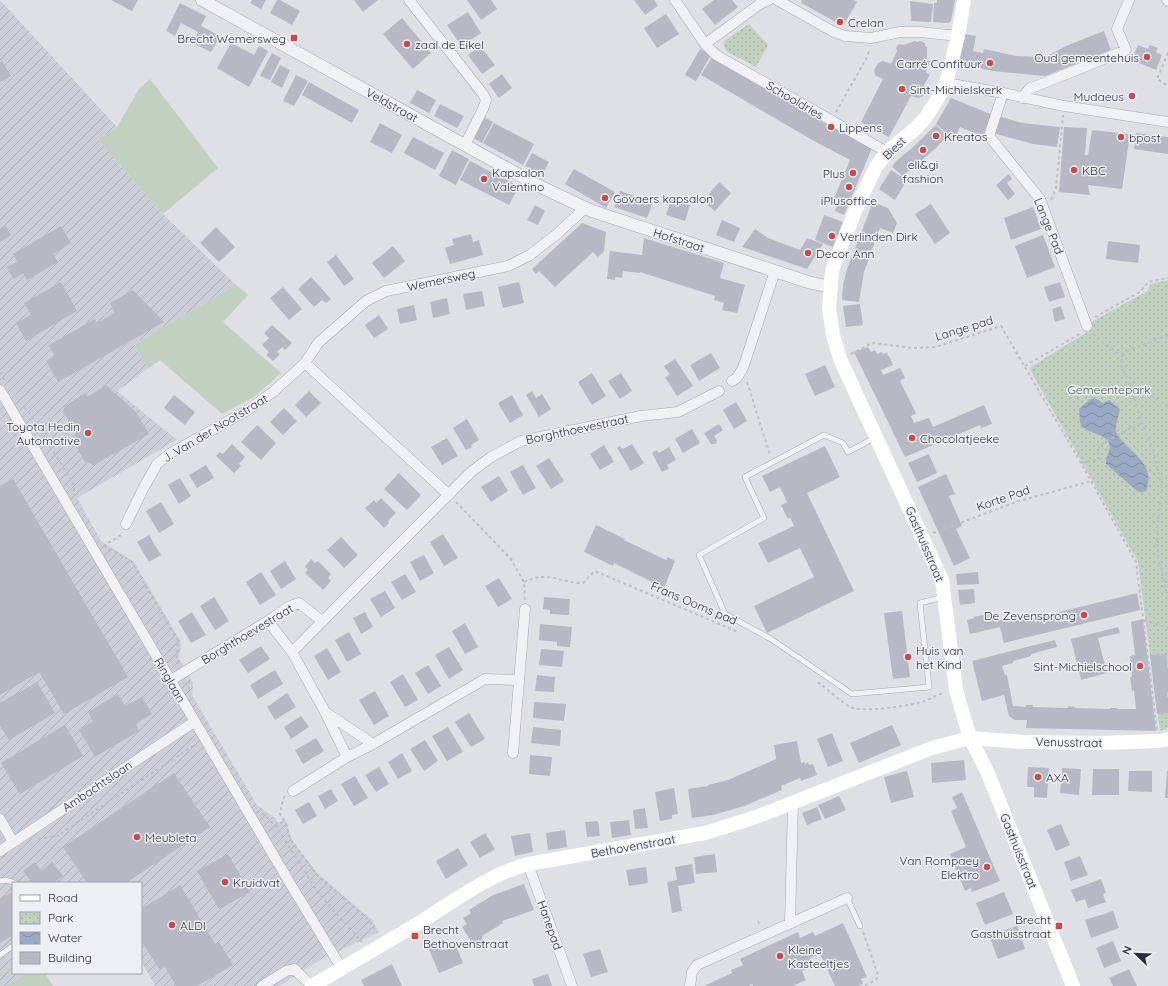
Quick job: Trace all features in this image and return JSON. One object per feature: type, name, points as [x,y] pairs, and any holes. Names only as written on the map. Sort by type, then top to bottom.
[{"type":"main road","name":"Biest","points":[[830,287],[832,271],[858,204],[876,167],[887,152],[916,129],[935,104],[946,83],[958,36],[964,0]]},
{"type":"main road","name":"Gasthuisstraat","points":[[830,287],[829,308],[832,328],[840,359],[942,580],[956,690],[970,738],[987,771],[1074,986]]},
{"type":"main road","name":"Venusstraat","points":[[970,738],[1031,742],[1101,743],[1163,740]]},
{"type":"main road","name":"Bethovenstraat","points":[[312,986],[371,952],[495,876],[506,871],[528,864],[705,833],[756,817],[932,748],[970,738]]},
{"type":"street","name":"Veldstraat","points":[[202,0],[539,186],[585,208]]},
{"type":"street","points":[[409,0],[484,94],[486,100],[483,109],[465,145]]},
{"type":"street","name":"Schooldries","points":[[675,0],[705,44],[716,55],[887,152]]},
{"type":"street","points":[[705,44],[760,4],[769,0]]},
{"type":"street","points":[[777,0],[832,31],[845,36],[871,38],[900,32],[920,32],[958,36]]},
{"type":"street","points":[[1022,98],[1029,88],[1126,50],[1117,29],[1129,0]]},
{"type":"street","points":[[946,83],[1064,106],[1168,122]]},
{"type":"street","name":"Lange Pad","points":[[1003,93],[989,136],[1040,199],[1087,326]]},
{"type":"street","name":"Hofstraat","points":[[585,208],[808,282],[830,287]]},
{"type":"street","name":"Wemersweg","points":[[306,363],[318,343],[366,301],[386,291],[508,266],[530,255],[557,234],[585,208]]},
{"type":"street","points":[[732,381],[737,378],[742,368],[775,271]]},
{"type":"street","points":[[306,363],[449,495]]},
{"type":"street","name":"J. Van der Nootstraat","points":[[126,524],[157,464],[171,453],[246,411],[273,392],[306,363]]},
{"type":"street","name":"Ringlaan","points":[[3,387],[100,546],[194,722],[342,969]]},
{"type":"street","name":"Borghthoevestraat","points":[[292,652],[471,472],[491,457],[521,441],[641,416],[678,412],[719,391]]},
{"type":"street","name":"Borghthoevestraat","points":[[171,680],[290,606],[299,603],[322,621]]},
{"type":"street","points":[[513,753],[525,609]]},
{"type":"street","points":[[268,621],[292,652],[325,712],[347,757]]},
{"type":"street","points":[[293,791],[347,757],[486,679],[519,680]]},
{"type":"street","points":[[325,712],[372,744]]},
{"type":"street","name":"Ambachtslaan","points":[[0,851],[194,722]]},
{"type":"street","points":[[790,923],[793,803]]},
{"type":"street","points":[[0,819],[13,842]]},
{"type":"street","name":"Hanepad","points":[[528,864],[572,986]]},
{"type":"street","points":[[690,986],[692,972],[697,965],[847,898]]},
{"type":"street","name":"Bethovenstraat","points":[[262,986],[286,971],[294,969],[312,986]]},
{"type":"lane","points":[[876,437],[848,452],[843,443],[824,436],[745,476],[764,518],[700,555],[725,614],[771,639],[852,694],[929,687],[920,603],[944,597]]},
{"type":"lane","points":[[0,881],[6,880],[12,882]]},
{"type":"lane","points":[[847,898],[860,926]]},
{"type":"lane","points":[[0,955],[12,947]]},
{"type":"path","points":[[832,121],[866,59],[870,50],[871,38]]},
{"type":"path","points":[[1168,53],[1157,78],[1168,86]]},
{"type":"path","points":[[1046,214],[1056,188],[1064,106]]},
{"type":"path","name":"Lange pad","points":[[840,359],[872,343],[913,348],[935,347],[1001,326],[1081,463]]},
{"type":"path","points":[[1087,326],[1098,340],[1122,356]]},
{"type":"path","points":[[1168,335],[1129,350],[1122,356],[1121,365],[1129,382],[1142,423],[1153,450],[1162,488],[1157,532],[1158,556],[1168,598]]},
{"type":"path","points":[[742,368],[772,462]]},
{"type":"path","points":[[0,372],[3,387]]},
{"type":"path","points":[[1129,382],[1168,406]]},
{"type":"path","points":[[23,407],[28,411],[74,485],[74,498]]},
{"type":"path","points":[[1142,423],[1104,442],[1097,450],[1100,458],[1081,463],[1136,562],[1163,740]]},
{"type":"path","name":"Korte Pad","points":[[923,537],[1016,502],[1091,481]]},
{"type":"path","points":[[449,495],[511,559],[524,582],[525,609]]},
{"type":"path","points":[[100,546],[121,535],[126,524]]},
{"type":"path","points":[[100,546],[131,561],[178,641],[176,659],[190,682],[189,695]]},
{"type":"path","name":"Frans Ooms pad","points":[[524,582],[533,578],[550,576],[573,583],[583,583],[595,571],[740,633]]},
{"type":"path","points":[[1144,620],[1168,628]]},
{"type":"path","points":[[816,680],[851,708],[860,709],[890,708],[927,701],[936,695],[956,690]]},
{"type":"path","points":[[33,843],[39,839],[57,836],[204,739]]},
{"type":"path","points":[[293,791],[282,799],[280,814],[290,839],[317,875],[369,920],[384,944]]},
{"type":"path","points":[[260,811],[276,826],[320,894],[371,952]]},
{"type":"path","points":[[261,834],[284,821]]},
{"type":"path","points":[[860,926],[878,974],[878,978],[876,980],[863,986]]},
{"type":"shaded area","points":[[0,0],[117,127],[98,139],[163,214],[236,285],[134,344],[149,368],[117,391],[177,440],[77,498],[101,541],[134,562],[180,640],[181,646],[179,658],[193,683],[192,695],[257,805],[275,818],[278,823],[285,819],[292,840],[318,874],[372,920],[379,932],[320,960],[279,986],[155,986],[142,963],[142,882],[12,882],[12,974],[26,974],[6,986],[0,986]]},
{"type":"green space","points":[[749,24],[768,45],[756,67],[726,51],[724,46],[724,41]]},
{"type":"green space","points":[[150,79],[218,168],[163,214],[98,139],[117,127],[139,89]]},
{"type":"green space","name":"Gemeentepark","points":[[1168,280],[1168,728],[1160,731],[1138,562],[1029,368],[1089,331],[1093,321],[1147,292],[1151,284]]},
{"type":"green space","points":[[236,285],[248,295],[223,322],[281,373],[254,397],[222,414],[160,360],[149,368],[134,344]]},
{"type":"green space","points":[[26,974],[46,974],[53,986],[6,986]]},
{"type":"water","points":[[1095,398],[1103,403],[1109,400],[1120,409],[1116,431],[1118,436],[1140,459],[1147,470],[1148,483],[1146,491],[1137,491],[1106,464],[1106,459],[1110,448],[1109,443],[1103,436],[1082,426],[1080,422],[1079,409],[1090,399]]},
{"type":"building","points":[[111,0],[138,0],[132,11]]},
{"type":"building","points":[[252,0],[266,0],[261,9],[250,3]]},
{"type":"building","points":[[277,0],[280,0],[300,11],[292,25],[270,13]]},
{"type":"building","points":[[354,0],[378,0],[363,12]]},
{"type":"building","points":[[467,0],[491,0],[497,9],[481,20]]},
{"type":"building","points":[[634,0],[654,0],[658,6],[645,15]]},
{"type":"building","points":[[714,0],[732,0],[738,7],[715,25],[702,9]]},
{"type":"building","points":[[802,0],[853,0],[857,2],[843,26],[801,3]]},
{"type":"building","points":[[937,0],[955,0],[951,21],[949,23],[933,22],[934,3],[937,3]]},
{"type":"building","points":[[910,1],[933,4],[931,22],[911,21]]},
{"type":"building","points":[[180,3],[206,16],[201,26],[220,36],[211,52],[193,43],[198,32],[181,23],[175,36],[166,31]]},
{"type":"building","points":[[468,12],[481,33],[461,46],[447,25]]},
{"type":"building","points":[[666,14],[679,34],[657,48],[644,28]]},
{"type":"building","name":"zaal de Eikel","points":[[402,18],[431,53],[413,69],[383,34]]},
{"type":"building","points":[[1104,31],[1111,50],[1045,76],[993,71],[959,64],[965,34],[976,36],[973,51],[983,53],[984,49],[1016,56],[1045,57],[1066,46]]},
{"type":"building","name":"Sint-Michielskerk","points":[[915,41],[925,43],[925,46],[927,47],[927,60],[930,61],[926,72],[930,75],[924,85],[926,91],[923,96],[919,98],[911,96],[889,137],[861,122],[883,79],[875,75],[874,70],[878,63],[883,61],[891,64],[897,51],[896,48],[899,44],[904,45]]},
{"type":"building","points":[[231,43],[254,55],[259,46],[268,51],[249,87],[217,68]]},
{"type":"building","name":"Oud gemeentehuis","points":[[1138,45],[1148,49],[1150,45],[1158,48],[1156,52],[1162,55],[1156,70],[1132,60]]},
{"type":"building","points":[[480,46],[495,65],[482,74],[468,55]]},
{"type":"building","points":[[700,49],[711,55],[696,81],[685,75]]},
{"type":"building","points":[[272,53],[281,58],[270,80],[260,76]]},
{"type":"building","points":[[712,57],[824,123],[872,148],[844,215],[835,211],[839,201],[834,198],[850,160],[814,141],[701,75]]},
{"type":"building","points":[[2,61],[11,76],[0,82],[0,62]]},
{"type":"building","points":[[280,65],[290,70],[282,88],[271,82]]},
{"type":"building","points":[[502,74],[512,88],[499,98],[489,84]]},
{"type":"building","points":[[296,75],[308,81],[294,106],[283,101]]},
{"type":"building","points":[[309,82],[359,110],[352,123],[302,95]]},
{"type":"building","points":[[417,90],[436,100],[429,113],[410,103]]},
{"type":"building","points":[[951,98],[993,115],[984,137],[960,127],[954,140],[936,124]]},
{"type":"building","points":[[440,104],[464,116],[457,128],[434,116]]},
{"type":"building","points":[[998,116],[1022,123],[1060,127],[1057,147],[1033,144],[993,133]]},
{"type":"building","points":[[484,117],[493,122],[482,143],[473,138]]},
{"type":"building","points":[[380,123],[402,135],[392,153],[370,142]]},
{"type":"building","points":[[494,123],[534,144],[523,165],[483,143]]},
{"type":"building","points":[[936,125],[947,136],[935,149],[903,176],[892,167],[896,161]]},
{"type":"building","points":[[1064,127],[1087,128],[1085,155],[1088,155],[1092,130],[1130,134],[1122,189],[1088,185],[1090,195],[1059,192]]},
{"type":"building","points":[[1136,133],[1168,137],[1168,154],[1134,149]]},
{"type":"building","points":[[413,137],[444,153],[435,170],[404,153]]},
{"type":"building","points":[[452,150],[469,159],[456,185],[439,176]]},
{"type":"building","points":[[532,153],[549,162],[542,175],[525,166]]},
{"type":"building","points":[[470,161],[519,186],[509,205],[460,180]]},
{"type":"building","points":[[574,169],[615,192],[606,208],[565,184]]},
{"type":"building","points":[[891,170],[907,180],[895,200],[879,189]]},
{"type":"building","points":[[1009,174],[1012,179],[1007,183],[1015,194],[1008,200],[996,185]]},
{"type":"building","points":[[719,182],[731,193],[715,211],[703,201]]},
{"type":"building","points":[[620,191],[653,202],[647,218],[614,207]]},
{"type":"building","points":[[671,199],[690,205],[685,221],[666,215]]},
{"type":"building","points":[[873,202],[888,208],[897,223],[893,233],[880,228],[864,272],[859,302],[842,300],[843,285],[847,269]]},
{"type":"building","points":[[931,204],[950,233],[935,244],[915,214]]},
{"type":"building","points":[[535,205],[545,211],[538,225],[527,220]]},
{"type":"building","points":[[1033,207],[1041,229],[1011,240],[1004,218]]},
{"type":"building","points":[[824,215],[843,222],[833,247],[815,240]]},
{"type":"building","points":[[722,220],[740,228],[734,242],[716,235]]},
{"type":"building","points":[[582,223],[606,232],[604,251],[598,257],[593,252],[555,287],[539,271],[536,274],[532,269]]},
{"type":"building","points":[[6,226],[11,235],[0,242],[0,229]]},
{"type":"building","points":[[61,226],[71,243],[53,254],[58,262],[27,280],[23,273],[13,279],[7,267],[17,262],[13,254]]},
{"type":"building","points":[[216,227],[235,247],[219,262],[200,243]]},
{"type":"building","points":[[755,229],[768,238],[800,250],[807,238],[823,244],[807,269],[742,247]]},
{"type":"building","points":[[471,234],[473,242],[479,240],[483,255],[450,264],[445,248],[454,245],[452,239]]},
{"type":"building","points":[[1043,235],[1055,267],[1027,278],[1015,246]]},
{"type":"building","points":[[644,238],[724,263],[720,278],[745,285],[737,313],[722,310],[724,303],[714,300],[715,296],[640,272],[623,271],[622,278],[615,277],[615,280],[607,279],[610,251],[642,255]]},
{"type":"building","points":[[1108,241],[1140,245],[1138,263],[1106,259]]},
{"type":"building","points":[[393,246],[405,261],[384,278],[372,263]]},
{"type":"building","points":[[336,255],[354,279],[344,286],[327,262]]},
{"type":"building","points":[[311,277],[331,299],[326,303],[322,300],[314,307],[298,289]]},
{"type":"building","points":[[61,282],[77,311],[26,341],[16,323],[31,315],[24,303]]},
{"type":"building","points":[[519,282],[524,303],[503,308],[498,287]]},
{"type":"building","points":[[1060,282],[1065,297],[1049,302],[1044,287]]},
{"type":"building","points":[[283,287],[302,309],[289,320],[270,298]]},
{"type":"building","points":[[133,290],[164,322],[58,382],[46,361],[55,356],[49,345],[95,319],[97,323],[115,313],[110,303]]},
{"type":"building","points":[[482,291],[485,306],[466,310],[463,294]]},
{"type":"building","points":[[447,298],[450,314],[433,318],[430,302]]},
{"type":"building","points":[[860,304],[863,325],[846,327],[843,306]]},
{"type":"building","points":[[414,305],[417,320],[400,324],[397,309]]},
{"type":"building","points":[[1061,306],[1065,319],[1055,322],[1052,309]]},
{"type":"building","points":[[379,315],[388,329],[374,338],[365,325]]},
{"type":"building","points":[[272,325],[292,343],[285,350],[282,347],[277,352],[280,354],[273,361],[266,355],[269,352],[262,345],[269,338],[264,333]]},
{"type":"building","points":[[868,347],[871,352],[875,350],[877,354],[882,352],[883,354],[887,353],[889,356],[893,365],[881,370],[883,375],[900,368],[905,378],[900,381],[916,413],[911,416],[914,423],[929,418],[933,427],[984,405],[992,424],[981,428],[980,425],[905,457],[854,352]]},
{"type":"building","points":[[711,353],[720,368],[699,381],[690,365]]},
{"type":"building","points":[[675,359],[693,386],[677,396],[665,377],[670,375],[664,366]]},
{"type":"building","points":[[825,365],[835,387],[815,396],[805,374]]},
{"type":"building","points":[[592,373],[606,396],[592,405],[578,382]]},
{"type":"building","points":[[621,373],[632,391],[620,399],[608,381]]},
{"type":"building","points":[[106,385],[136,412],[149,434],[94,465],[85,462],[74,443],[76,433],[63,411],[65,406],[85,393],[87,397]]},
{"type":"building","points":[[309,391],[321,403],[306,417],[295,405]]},
{"type":"building","points":[[532,391],[536,398],[542,394],[551,409],[539,417],[526,395]]},
{"type":"building","points":[[174,395],[195,412],[185,425],[164,408]]},
{"type":"building","points":[[512,395],[523,415],[510,423],[498,403]]},
{"type":"building","points":[[736,402],[747,421],[734,429],[723,410]]},
{"type":"building","points":[[284,408],[297,421],[283,435],[270,422]]},
{"type":"building","points":[[467,419],[479,440],[471,445],[472,447],[466,450],[453,428]]},
{"type":"building","points":[[719,424],[723,430],[714,436],[717,440],[716,444],[711,444],[704,433]]},
{"type":"building","points":[[257,425],[276,443],[261,460],[241,442]]},
{"type":"building","points":[[692,429],[700,443],[683,453],[675,439]]},
{"type":"building","points":[[447,438],[458,456],[442,465],[431,447]]},
{"type":"building","points":[[232,444],[245,457],[239,464],[241,466],[234,473],[216,456],[220,452],[223,454]]},
{"type":"building","points":[[632,444],[644,463],[631,471],[617,448],[620,446],[623,449]]},
{"type":"building","points":[[604,445],[614,462],[600,470],[590,454]]},
{"type":"building","points":[[825,446],[840,477],[807,493],[854,591],[767,633],[754,606],[814,577],[800,548],[768,563],[758,543],[794,526],[790,517],[788,519],[781,505],[787,502],[780,487],[770,492],[762,476]]},
{"type":"building","points":[[669,447],[676,460],[667,465],[669,469],[662,472],[652,453],[657,450],[659,453]]},
{"type":"building","points":[[929,454],[937,473],[917,482],[908,463]]},
{"type":"building","points":[[549,458],[564,481],[551,489],[536,466]]},
{"type":"building","points":[[206,465],[214,478],[197,488],[189,475]]},
{"type":"building","points":[[523,465],[536,488],[523,495],[510,472]]},
{"type":"building","points":[[399,473],[421,495],[407,510],[384,489]]},
{"type":"building","points":[[946,474],[955,494],[949,496],[962,526],[956,529],[970,558],[954,566],[918,487]]},
{"type":"building","points":[[499,476],[508,491],[491,502],[481,487]]},
{"type":"building","points":[[180,478],[191,496],[179,504],[168,485]]},
{"type":"building","points":[[13,479],[128,677],[64,714],[39,672],[0,695],[0,486]]},
{"type":"building","points":[[381,498],[396,513],[388,521],[389,523],[384,528],[365,508],[374,500],[376,503]]},
{"type":"building","points":[[161,502],[174,524],[159,533],[146,511]]},
{"type":"building","points":[[596,525],[666,560],[668,557],[675,561],[664,588],[614,563],[613,566],[584,552]]},
{"type":"building","points":[[443,534],[458,558],[444,566],[430,542]]},
{"type":"building","points":[[149,535],[161,555],[149,562],[137,542]]},
{"type":"building","points":[[341,537],[358,555],[344,568],[327,550]]},
{"type":"building","points":[[424,555],[434,573],[420,581],[410,562]]},
{"type":"building","points":[[311,559],[315,563],[318,561],[331,574],[328,578],[331,581],[323,590],[305,573],[308,570],[305,567]]},
{"type":"building","points":[[285,561],[296,579],[281,589],[270,571]]},
{"type":"building","points":[[261,572],[276,595],[260,605],[246,582]]},
{"type":"building","points":[[978,572],[979,584],[957,585],[956,574]]},
{"type":"building","points":[[405,574],[416,592],[402,600],[391,582]]},
{"type":"building","points":[[499,578],[512,599],[498,607],[485,586]]},
{"type":"building","points":[[974,589],[975,603],[960,605],[958,590]]},
{"type":"building","points":[[385,591],[395,608],[381,617],[370,599]]},
{"type":"building","name":"De Zevensprong","points":[[1137,593],[1140,610],[1004,643],[1000,627],[970,634],[967,620],[974,618],[973,617],[994,613],[996,621],[1026,615],[1027,620]]},
{"type":"building","points":[[214,597],[229,621],[215,630],[200,606]]},
{"type":"building","points":[[544,597],[570,599],[569,615],[550,614],[550,610],[543,609]]},
{"type":"building","points":[[902,611],[910,677],[893,679],[884,613]]},
{"type":"building","points":[[192,612],[206,635],[191,643],[178,621]]},
{"type":"building","points":[[365,612],[373,627],[361,634],[353,618]]},
{"type":"building","name":"Sint-Michielschool","points":[[1143,619],[1156,731],[1026,728],[1027,720],[1015,720],[1009,716],[1004,695],[982,701],[972,661],[1055,640],[1057,647],[1031,654],[1031,656],[1002,666],[1005,675],[1007,675],[1013,706],[1026,707],[1026,705],[1033,705],[1033,707],[1068,708],[1068,706],[1075,708],[1136,709],[1134,691],[1132,691],[1130,677],[1132,677],[1130,656],[1135,655],[1131,622]]},
{"type":"building","points":[[465,623],[478,647],[465,654],[452,631]]},
{"type":"building","points":[[540,624],[572,627],[570,647],[557,646],[557,642],[539,640]]},
{"type":"building","points":[[1118,627],[1120,633],[1098,638],[1107,673],[1081,680],[1071,639]]},
{"type":"building","points":[[349,632],[361,654],[347,662],[335,640]]},
{"type":"building","points":[[261,646],[270,659],[248,673],[239,660]]},
{"type":"building","points":[[449,647],[463,670],[449,679],[435,655]]},
{"type":"building","points":[[327,648],[341,672],[328,680],[314,656]]},
{"type":"building","points":[[541,649],[564,651],[562,667],[539,665]]},
{"type":"building","points":[[1166,654],[1168,668],[1168,692],[1166,692],[1168,697],[1168,713],[1157,714],[1150,655]]},
{"type":"building","points":[[428,665],[441,686],[428,694],[415,673]]},
{"type":"building","points":[[275,670],[283,684],[258,699],[250,685]]},
{"type":"building","points":[[403,674],[418,700],[405,707],[390,682]]},
{"type":"building","points":[[537,675],[555,677],[554,692],[535,691]]},
{"type":"building","points":[[37,682],[55,713],[9,740],[0,726],[0,703]]},
{"type":"building","points":[[375,691],[389,716],[374,725],[359,700]]},
{"type":"building","points":[[287,693],[296,707],[275,720],[267,707]]},
{"type":"building","points":[[118,694],[125,706],[142,697],[152,714],[136,724],[139,731],[95,757],[79,730],[93,721],[88,712]]},
{"type":"building","points":[[534,702],[566,704],[564,721],[533,718]]},
{"type":"building","points":[[469,713],[485,739],[471,747],[455,722]]},
{"type":"building","points":[[301,716],[309,727],[291,739],[284,727]]},
{"type":"building","points":[[65,725],[83,756],[20,794],[1,763]]},
{"type":"building","points":[[892,725],[901,745],[859,763],[850,743]]},
{"type":"building","points":[[448,727],[463,752],[447,761],[432,736]]},
{"type":"building","points":[[533,727],[561,730],[560,746],[531,743]]},
{"type":"building","points":[[832,733],[843,761],[828,767],[817,739]]},
{"type":"building","points":[[316,738],[324,751],[303,764],[295,750]]},
{"type":"building","points":[[425,740],[438,761],[424,771],[410,749]]},
{"type":"building","points":[[797,741],[801,763],[804,762],[805,764],[808,762],[809,765],[813,764],[817,775],[801,781],[800,778],[781,786],[782,790],[744,806],[713,815],[692,818],[688,789],[708,786],[728,780],[776,759],[774,745]]},
{"type":"building","points":[[402,753],[412,771],[398,779],[388,762]]},
{"type":"building","points":[[530,755],[552,757],[550,776],[529,774]]},
{"type":"building","points":[[964,760],[966,780],[932,783],[931,763]]},
{"type":"building","points":[[379,767],[389,784],[376,792],[365,775]]},
{"type":"building","name":"AXA","points":[[1028,767],[1049,768],[1047,798],[1034,797],[1034,787],[1027,787]]},
{"type":"building","points":[[1062,768],[1081,769],[1079,795],[1060,793]]},
{"type":"building","points":[[1093,769],[1119,769],[1119,795],[1092,795]]},
{"type":"building","points":[[907,771],[914,797],[891,803],[884,777]]},
{"type":"building","points":[[1129,771],[1152,771],[1152,792],[1128,791]]},
{"type":"building","points":[[1167,771],[1168,798],[1165,798]]},
{"type":"building","name":"Meubleta","points":[[174,773],[210,827],[128,882],[86,882],[63,847]]},
{"type":"building","points":[[355,776],[368,798],[354,806],[341,784]]},
{"type":"building","points":[[674,788],[678,814],[672,815],[672,819],[660,821],[655,792]]},
{"type":"building","points":[[331,789],[338,801],[325,809],[318,796]]},
{"type":"building","points":[[962,792],[1000,881],[972,892],[971,888],[965,891],[950,854],[966,847],[951,811],[957,808],[952,797]]},
{"type":"building","points":[[839,796],[846,810],[825,819],[818,805]]},
{"type":"building","points":[[309,802],[317,816],[303,824],[295,810]]},
{"type":"building","points":[[817,807],[822,819],[807,825],[802,813]]},
{"type":"building","points":[[645,808],[648,828],[635,829],[633,810]]},
{"type":"building","points":[[629,820],[631,835],[612,838],[610,822]]},
{"type":"building","points":[[598,821],[600,836],[587,837],[585,822]]},
{"type":"building","points":[[1061,824],[1070,845],[1056,851],[1047,830]]},
{"type":"building","points":[[565,830],[567,847],[548,850],[546,833]]},
{"type":"building","points":[[485,833],[495,849],[480,858],[470,842]]},
{"type":"building","points":[[530,833],[533,852],[515,856],[511,836]]},
{"type":"building","points":[[458,848],[468,865],[446,879],[436,861]]},
{"type":"building","points":[[228,854],[250,892],[219,909],[197,871]]},
{"type":"building","points":[[715,854],[717,872],[696,874],[694,857]]},
{"type":"building","points":[[1080,856],[1088,875],[1071,881],[1064,862]]},
{"type":"building","points":[[35,862],[41,871],[52,862],[63,876],[54,882],[31,882],[23,871]]},
{"type":"building","points":[[692,864],[695,883],[678,886],[675,867]]},
{"type":"building","points":[[646,867],[648,883],[629,886],[626,870]]},
{"type":"building","points":[[1101,879],[1106,893],[1103,894],[1106,902],[1088,908],[1085,899],[1076,902],[1071,890]]},
{"type":"building","points":[[677,880],[682,911],[672,913],[667,882]]},
{"type":"building","points":[[524,884],[534,910],[502,921],[503,923],[482,936],[483,941],[476,945],[474,942],[472,943],[462,927],[467,924],[463,918],[471,913],[469,910],[493,895]]},
{"type":"building","name":"ALDI","points":[[180,885],[215,944],[219,942],[233,965],[197,986],[176,986],[165,967],[160,970],[142,943],[142,908]]},
{"type":"building","points":[[12,892],[12,936],[0,943],[0,899]]},
{"type":"building","points":[[1004,892],[1013,914],[985,925],[976,903]]},
{"type":"building","points":[[1113,911],[1119,928],[1091,938],[1085,920]]},
{"type":"building","name":"Kleine Kasteeltjes","points":[[843,923],[867,977],[861,979],[863,984],[858,986],[835,986],[820,954],[810,958],[813,966],[802,971],[806,980],[793,986],[753,986],[752,984],[749,986],[704,986],[732,973],[731,970],[743,965],[740,959],[798,932],[800,938],[813,932],[815,936]]},
{"type":"building","points":[[1017,926],[1025,949],[998,959],[989,935]]},
{"type":"building","points":[[1113,941],[1121,961],[1104,968],[1096,948]]},
{"type":"building","points":[[441,942],[445,950],[456,946],[463,963],[439,973],[428,947]]},
{"type":"building","points":[[600,949],[608,972],[591,977],[583,954]]},
{"type":"building","points":[[392,964],[402,986],[364,986],[361,980]]},
{"type":"building","points":[[1129,969],[1137,986],[1113,986],[1109,978]]},
{"type":"building","points":[[548,974],[552,986],[534,986],[532,979]]},
{"type":"place","name":"Crelan","points":[[840,22]]},
{"type":"place","name":"Brecht Wemersweg","points":[[294,38]]},
{"type":"place","name":"zaal de Eikel","points":[[407,44]]},
{"type":"place","name":"Oud gemeentehuis","points":[[1147,57]]},
{"type":"place","name":"Carré Confituur","points":[[990,63]]},
{"type":"place","name":"Sint-Michielskerk","points":[[902,89]]},
{"type":"place","name":"Mudaeus","points":[[1132,96]]},
{"type":"place","name":"Lippens","points":[[831,127]]},
{"type":"place","name":"Kreatos","points":[[936,136]]},
{"type":"place","name":"bpost","points":[[1121,137]]},
{"type":"place","name":"ell&gi fashion","points":[[923,150]]},
{"type":"place","name":"KBC","points":[[1074,170]]},
{"type":"place","name":"Plus","points":[[853,173]]},
{"type":"place","name":"Kapsalon Valentino","points":[[484,179]]},
{"type":"place","name":"iPlusoffice","points":[[849,187]]},
{"type":"place","name":"Govaers kapsalon","points":[[605,198]]},
{"type":"place","name":"Verlinden Dirk","points":[[832,236]]},
{"type":"place","name":"Decor Ann","points":[[808,253]]},
{"type":"place","name":"Toyota Hedin Automotive","points":[[88,433]]},
{"type":"place","name":"Chocolatjeeke","points":[[912,438]]},
{"type":"place","name":"De Zevensprong","points":[[1084,615]]},
{"type":"place","name":"Huis van het Kind","points":[[908,657]]},
{"type":"place","name":"Sint-Michielschool","points":[[1140,666]]},
{"type":"place","name":"AXA","points":[[1038,777]]},
{"type":"place","name":"Meubleta","points":[[137,837]]},
{"type":"place","name":"Van Rompaey Elektro","points":[[987,867]]},
{"type":"place","name":"Kruidvat","points":[[225,882]]},
{"type":"place","name":"ALDI","points":[[172,925]]},
{"type":"place","name":"Brecht Gasthuisstraat","points":[[1059,926]]},
{"type":"place","name":"Brecht Bethovenstraat","points":[[415,936]]},
{"type":"place","name":"Kleine Kasteeltjes","points":[[780,956]]}]
